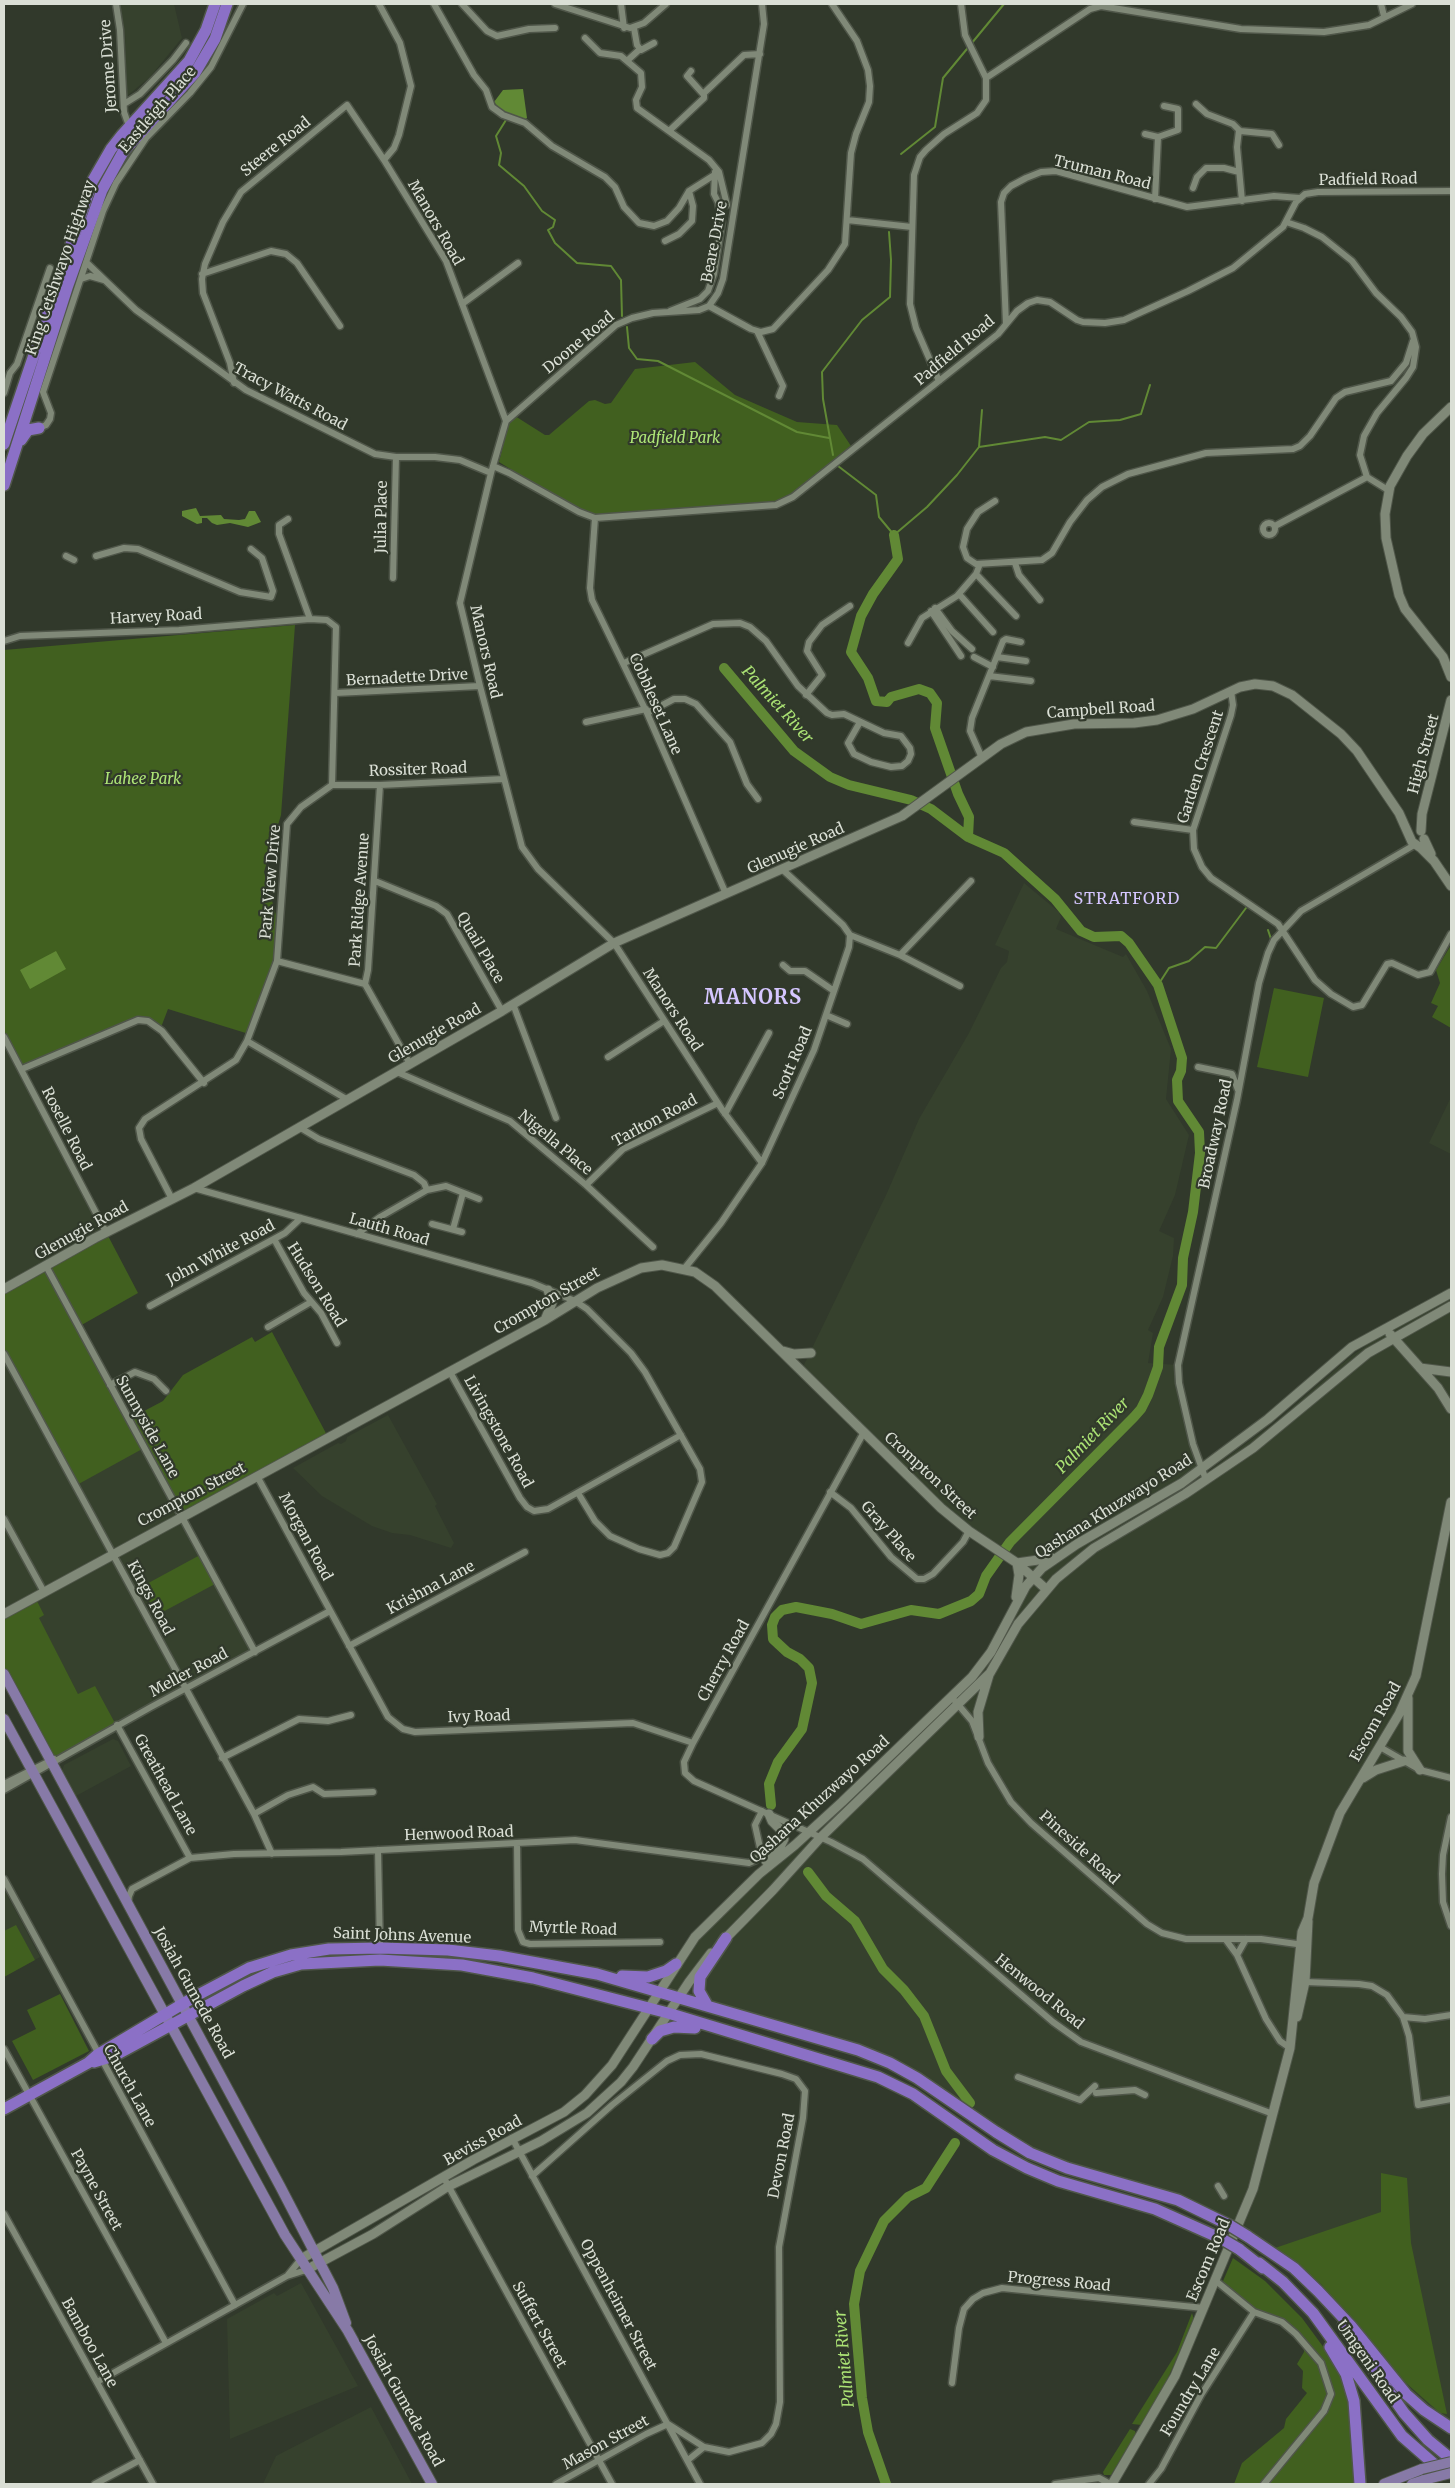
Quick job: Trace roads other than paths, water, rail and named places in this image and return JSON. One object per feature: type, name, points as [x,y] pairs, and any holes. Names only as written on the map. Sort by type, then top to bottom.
[{"type":"highway","name":"King Cetshwayo Highway","points":[[4,444],[7,423],[86,197],[102,163],[129,126],[189,60],[206,30],[215,4]]},
{"type":"highway","name":"King Cetshwayo Highway","points":[[4,485],[67,288],[105,183],[116,163],[132,141],[195,73],[215,39],[228,4]]},
{"type":"highway","points":[[28,412],[32,422],[39,428]]},
{"type":"highway","points":[[16,449],[26,432],[39,428]]},
{"type":"highway","points":[[707,2005],[699,1991],[700,1976],[726,1938]]},
{"type":"highway","name":"Saint Johns Avenue","points":[[99,2058],[183,2004],[249,1968],[291,1955],[329,1948],[380,1948],[484,1954],[597,1974],[875,2056],[916,2078],[1030,2153],[1067,2168],[1178,2200],[1229,2225],[1282,2262]]},
{"type":"highway","name":"Saint Johns Avenue","points":[[4,2109],[88,2063],[172,2025],[243,1986],[288,1968],[316,1962],[380,1960],[462,1964],[497,1970],[648,2008],[756,2040]]},
{"type":"highway","points":[[597,1974],[648,1977],[666,1971],[676,1964]]},
{"type":"highway","points":[[652,2039],[660,2031],[680,2026],[756,2040],[878,2077],[913,2094],[993,2150],[1042,2175],[1155,2209],[1222,2238],[1259,2263],[1280,2290],[1312,2323],[1346,2374],[1354,2401],[1358,2426],[1360,2484]]},
{"type":"highway","points":[[1282,2262],[1294,2268],[1336,2309],[1406,2394],[1424,2410],[1451,2428]]},
{"type":"highway","name":"Umgeni Road","points":[[1282,2262],[1329,2308],[1387,2391],[1417,2430],[1451,2461]]},
{"type":"highway","name":"Umgeni Road","points":[[1259,2263],[1294,2293],[1325,2328],[1377,2404],[1402,2436],[1427,2460],[1451,2475]]},
{"type":"main road","name":"Josiah Gumede Road","points":[[4,1674],[54,1760],[128,1906],[183,2004],[314,2252],[342,2310],[348,2331]]},
{"type":"main road","name":"Josiah Gumede Road","points":[[4,1718],[285,2235],[306,2270],[348,2331],[432,2484]]},
{"type":"main road","points":[[1384,2484],[1423,2474],[1451,2461]]},
{"type":"main road","points":[[1412,2484],[1423,2474],[1451,2475]]},
{"type":"street","name":"Jerome Drive","points":[[116,4],[120,30],[124,104],[129,126]]},
{"type":"street","name":"Eastleigh Place","points":[[87,263],[110,196],[129,162],[146,138],[204,78],[227,39],[243,4]]},
{"type":"street","points":[[379,4],[400,43],[410,86],[399,136],[394,148],[384,160]]},
{"type":"street","points":[[434,4],[474,75],[486,90],[492,107],[503,116],[525,124],[552,146],[605,177],[615,187],[624,206],[639,223],[654,226],[667,222],[689,191],[717,172]]},
{"type":"street","points":[[462,4],[487,31],[498,36],[529,29],[555,28]]},
{"type":"street","points":[[555,4],[624,28],[634,28],[651,18],[666,4]]},
{"type":"street","points":[[621,4],[624,28]]},
{"type":"street","name":"Beare Drive","points":[[757,331],[708,306],[718,293],[723,279],[760,54],[765,17],[762,4]]},
{"type":"street","points":[[757,331],[767,332],[778,325],[828,270],[845,244],[851,153],[856,134],[869,102],[870,79],[857,41],[832,4]]},
{"type":"street","points":[[939,381],[912,315],[910,295],[914,175],[920,157],[932,143],[981,109],[987,92],[986,78],[966,36],[961,4]]},
{"type":"street","points":[[1380,4],[1384,16]]},
{"type":"street","points":[[986,78],[1090,9],[1101,5],[1241,29],[1336,32],[1373,24],[1384,16],[1412,4]]},
{"type":"street","points":[[634,28],[640,49]]},
{"type":"street","points":[[585,38],[600,53],[618,55],[628,60],[642,77],[642,90],[635,102],[636,108],[700,153],[717,172],[727,205]]},
{"type":"street","points":[[124,104],[140,94],[173,60],[186,43]]},
{"type":"street","points":[[628,60],[640,49],[645,50],[654,43]]},
{"type":"street","points":[[703,94],[744,55],[760,54]]},
{"type":"street","points":[[669,131],[703,100],[703,94],[687,77],[691,71]]},
{"type":"street","points":[[1196,104],[1206,114],[1233,124],[1239,130],[1272,134],[1280,145]]},
{"type":"street","name":"Manors Road","points":[[346,105],[384,160],[444,256],[506,421],[492,470],[460,603],[522,846],[528,857],[614,943],[725,1114],[758,1161],[762,1163]]},
{"type":"street","name":"Steere Road","points":[[234,383],[230,363],[203,293],[202,274],[223,222],[241,192],[346,105]]},
{"type":"street","points":[[1145,134],[1158,136],[1175,132],[1179,128],[1178,109],[1164,106]]},
{"type":"street","points":[[1239,130],[1239,172],[1242,200]]},
{"type":"street","points":[[1155,199],[1158,136]]},
{"type":"street","points":[[1193,188],[1199,173],[1206,168],[1224,168],[1239,172]]},
{"type":"street","name":"Truman Road","points":[[1006,324],[1001,202],[1004,193],[1011,186],[1041,172],[1056,171],[1187,207],[1289,195],[1300,198]]},
{"type":"street","points":[[670,310],[700,299],[708,291],[714,274],[722,222],[718,202],[714,194],[717,172]]},
{"type":"street","points":[[665,241],[679,234],[692,221],[693,206],[689,191]]},
{"type":"street","name":"Padfield Road","points":[[492,470],[509,472],[579,512],[595,518],[673,514],[781,504],[998,334],[1019,309],[1037,300],[1056,305],[1077,320],[1083,322],[1108,322],[1132,317],[1225,273],[1252,254],[1286,222],[1300,198],[1318,192],[1451,191]]},
{"type":"street","points":[[718,202],[735,206]]},
{"type":"street","points":[[847,220],[912,227]]},
{"type":"street","points":[[1286,222],[1316,233],[1352,261],[1376,293],[1409,327],[1416,347],[1414,362],[1406,378],[1377,413],[1366,431],[1360,456],[1367,477],[1388,490]]},
{"type":"street","points":[[202,274],[275,251],[291,257],[340,326]]},
{"type":"street","points":[[90,252],[94,269]]},
{"type":"street","points":[[39,428],[46,425],[50,419],[51,413],[43,392],[87,263]]},
{"type":"street","name":"Tracy Watts Road","points":[[87,263],[136,310],[234,383],[366,450],[382,456],[435,457],[460,460],[492,470]]},
{"type":"street","points":[[462,304],[518,263]]},
{"type":"street","points":[[4,393],[10,373],[17,364],[50,268]]},
{"type":"street","points":[[81,279],[90,276],[105,281]]},
{"type":"street","name":"Doone Road","points":[[506,421],[616,325],[632,318],[670,310],[690,312],[708,306]]},
{"type":"street","points":[[757,331],[783,386],[779,396]]},
{"type":"street","points":[[995,501],[976,515],[964,537],[964,550],[967,558],[972,563],[980,564],[1045,559],[1052,553],[1077,511],[1102,487],[1128,474],[1206,454],[1293,449],[1300,446],[1310,436],[1332,402],[1340,395],[1391,381],[1406,363],[1413,341]]},
{"type":"street","points":[[4,369],[10,373]]},
{"type":"street","points":[[1451,407],[1413,446],[1388,490],[1385,514],[1386,538],[1399,595],[1405,609],[1443,657],[1451,677]]},
{"type":"street","name":"Julia Place","points":[[393,578],[396,457]]},
{"type":"street","points":[[1275,526],[1367,477]]},
{"type":"street","name":"Cobbleset Lane","points":[[595,518],[590,595],[646,711],[726,894]]},
{"type":"street","points":[[288,519],[279,525],[279,534],[310,619],[327,620],[336,627],[332,785]]},
{"type":"street","points":[[96,556],[124,548],[138,549],[162,557],[240,592],[271,597],[273,593],[262,558],[251,549]]},
{"type":"street","points":[[1015,562],[1019,575],[1040,600]]},
{"type":"street","points":[[908,643],[922,618],[959,594],[976,574],[980,564]]},
{"type":"street","points":[[976,574],[1016,616]]},
{"type":"street","points":[[959,594],[993,632]]},
{"type":"street","points":[[806,696],[822,675],[807,651],[809,642],[822,625],[850,606]]},
{"type":"street","points":[[933,610],[972,649]]},
{"type":"street","points":[[933,610],[961,656]]},
{"type":"street","name":"Harvey Road","points":[[4,641],[20,636],[179,630],[310,619]]},
{"type":"street","points":[[624,663],[714,624],[740,623],[750,627],[766,641],[784,669],[806,696],[827,713],[832,715],[844,714],[884,733],[901,736],[910,748],[911,754],[908,761],[902,766],[891,767],[871,762],[854,754],[848,743],[860,722]]},
{"type":"street","points":[[982,758],[972,737],[970,726],[1005,639],[1021,642]]},
{"type":"street","points":[[974,657],[993,667]]},
{"type":"street","points":[[998,657],[1026,661]]},
{"type":"street","points":[[989,676],[1031,681]]},
{"type":"street","name":"Campbell Road","points":[[890,822],[914,809],[1001,744],[1026,732],[1074,724],[1134,723],[1157,720],[1193,709],[1231,691],[1250,685],[1267,684],[1292,695],[1349,743],[1451,886]]},
{"type":"street","name":"Bernadette Drive","points":[[334,693],[480,686]]},
{"type":"street","name":"Garden Crescent","points":[[1231,691],[1233,705],[1231,715],[1193,830],[1194,849],[1202,867],[1211,878],[1225,890],[1271,918],[1282,930],[1315,980],[1330,994],[1353,1007],[1362,1005],[1387,964],[1392,963],[1418,975],[1425,974],[1434,968],[1451,934]]},
{"type":"street","points":[[586,722],[646,711],[674,699],[685,699],[696,704],[730,742],[747,784],[758,799]]},
{"type":"street","name":"High Street","points":[[1415,834],[1422,814],[1451,700]]},
{"type":"street","name":"Rossiter Road","points":[[332,785],[380,785],[504,779]]},
{"type":"street","name":"Park View Drive","points":[[172,1199],[141,1138],[139,1128],[145,1120],[204,1083],[239,1057],[247,1041],[277,961],[287,824],[301,807],[332,785]]},
{"type":"street","name":"Park Ridge Avenue","points":[[380,785],[375,881],[368,970],[365,984],[410,1064]]},
{"type":"street","name":"Glenugie Road","points":[[4,1289],[106,1232],[194,1188],[502,1011],[614,943],[890,822]]},
{"type":"street","points":[[1134,822],[1193,830]]},
{"type":"street","points":[[1398,855],[1415,834]]},
{"type":"street","name":"Broadway Road","points":[[1206,1480],[1193,1444],[1179,1383],[1178,1365],[1239,1090],[1259,982],[1270,947],[1282,930],[1309,906],[1398,855],[1415,834]]},
{"type":"street","points":[[783,870],[843,925],[850,935],[900,955],[960,986]]},
{"type":"street","name":"Quail Place","points":[[375,881],[436,906],[447,914],[502,1011]]},
{"type":"street","points":[[900,955],[971,881]]},
{"type":"street","name":"Scott Road","points":[[684,1269],[721,1223],[762,1163],[814,1050],[849,947],[850,935]]},
{"type":"street","points":[[277,961],[365,984]]},
{"type":"street","points":[[783,965],[790,971],[805,971],[834,991]]},
{"type":"street","points":[[513,1004],[556,1118]]},
{"type":"street","points":[[826,1015],[847,1024]]},
{"type":"street","points":[[22,1069],[138,1020],[148,1021],[162,1031],[204,1083]]},
{"type":"street","points":[[608,1057],[664,1022]]},
{"type":"street","points":[[725,1114],[769,1033]]},
{"type":"street","name":"Roselle Road","points":[[4,1037],[106,1232]]},
{"type":"street","points":[[247,1041],[348,1100]]},
{"type":"street","points":[[1198,1067],[1230,1073],[1239,1090]]},
{"type":"street","name":"Nigella Place","points":[[397,1072],[501,1116],[535,1140],[653,1247]]},
{"type":"street","name":"Tarlton Road","points":[[586,1185],[623,1149],[718,1103]]},
{"type":"street","points":[[298,1127],[319,1139],[418,1177],[424,1183],[427,1190]]},
{"type":"street","points":[[357,1234],[380,1217],[427,1190],[441,1186],[479,1199]]},
{"type":"street","name":"Lauth Road","points":[[194,1188],[548,1290],[575,1301],[595,1316],[636,1360],[655,1388],[681,1436]]},
{"type":"street","points":[[453,1228],[463,1193]]},
{"type":"street","name":"John White Road","points":[[150,1306],[274,1239],[291,1229],[301,1218]]},
{"type":"street","points":[[432,1224],[453,1228],[462,1232]]},
{"type":"street","name":"Hudson Road","points":[[274,1239],[311,1302],[321,1313],[337,1343]]},
{"type":"street","name":"Crompton Street","points":[[4,1614],[545,1320],[596,1288],[641,1268],[662,1265],[684,1269],[704,1277],[715,1286],[941,1508],[969,1531],[1017,1563],[1046,1589]]},
{"type":"street","name":"Sunnyside Lane","points":[[46,1266],[255,1652]]},
{"type":"street","points":[[545,1320],[552,1303],[548,1290]]},
{"type":"street","name":"Qashana Khuzwayo Road","points":[[658,1992],[676,1964],[713,1918],[759,1874],[808,1833],[972,1677],[991,1652],[1014,1604],[1034,1577],[1054,1558],[1182,1483],[1281,1408],[1344,1353],[1451,1293]]},
{"type":"street","points":[[268,1327],[311,1302]]},
{"type":"street","name":"Qashana Khuzwayo Road","points":[[668,2014],[703,1962],[773,1890],[820,1838],[990,1673],[1018,1624],[1046,1589],[1094,1548],[1206,1480],[1253,1448],[1348,1368],[1392,1338],[1451,1306]]},
{"type":"street","points":[[1386,1328],[1392,1338],[1441,1392],[1451,1408]]},
{"type":"street","points":[[782,1351],[794,1354],[811,1353]]},
{"type":"street","name":"Kings Road","points":[[4,1354],[184,1689],[254,1814],[272,1854]]},
{"type":"street","points":[[1420,1368],[1451,1372]]},
{"type":"street","points":[[110,1385],[135,1372],[154,1379],[166,1391]]},
{"type":"street","name":"Livingstone Road","points":[[450,1372],[513,1486],[527,1507],[534,1511],[544,1510],[578,1493],[681,1436]]},
{"type":"street","name":"Cherry Road","points":[[820,1838],[689,1777],[684,1768],[684,1762],[864,1432]]},
{"type":"street","points":[[578,1493],[595,1521],[610,1536],[654,1555],[668,1554],[674,1547],[702,1482],[700,1469],[681,1436]]},
{"type":"street","name":"Morgan Road","points":[[257,1476],[330,1611]]},
{"type":"street","name":"Gray Place","points":[[830,1492],[851,1508],[891,1557],[917,1579],[924,1579],[933,1574],[963,1542],[969,1531]]},
{"type":"street","name":"Escom Road","points":[[1111,2484],[1176,2376],[1253,2189],[1290,2048],[1314,1883],[1340,1813],[1380,1747],[1408,1696],[1416,1676],[1451,1502]]},
{"type":"street","points":[[4,1519],[44,1592]]},
{"type":"street","name":"Krishna Lane","points":[[349,1646],[525,1552]]},
{"type":"street","points":[[1014,1604],[1019,1579],[1017,1563],[1054,1558]]},
{"type":"street","name":"Ivy Road","points":[[330,1611],[388,1717],[403,1729],[415,1732],[633,1723],[693,1743]]},
{"type":"street","name":"Meller Road","points":[[33,1771],[330,1611]]},
{"type":"street","points":[[979,1737],[978,1712],[990,1673]]},
{"type":"street","points":[[1408,1696],[1408,1751],[1420,1770]]},
{"type":"street","name":"Pineside Road","points":[[950,1697],[972,1721],[988,1763],[1011,1802],[1031,1823],[1139,1918],[1174,1937],[1226,1940],[1261,1939],[1304,1945]]},
{"type":"street","points":[[222,1758],[299,1720],[328,1720],[351,1715]]},
{"type":"street","name":"Greathead Lane","points":[[118,1725],[190,1858]]},
{"type":"street","points":[[1380,1747],[1420,1770],[1451,1778]]},
{"type":"street","points":[[1360,1779],[1376,1770],[1404,1761]]},
{"type":"street","points":[[4,1784],[33,1771]]},
{"type":"street","points":[[4,1790],[33,1771]]},
{"type":"street","points":[[254,1814],[288,1795],[313,1787],[324,1794],[372,1792]]},
{"type":"street","points":[[759,1874],[762,1865],[780,1847],[784,1839],[782,1831],[765,1812]]},
{"type":"street","name":"Henwood Road","points":[[128,1906],[132,1889],[190,1858],[575,1840],[749,1863],[758,1858],[761,1852],[755,1825],[765,1812]]},
{"type":"street","points":[[1451,1817],[1443,1856],[1442,1874],[1444,1902],[1451,1926]]},
{"type":"street","name":"Henwood Road","points":[[820,1838],[854,1854],[870,1866],[1071,2036],[1109,2054],[1273,2114]]},
{"type":"street","name":"Myrtle Road","points":[[517,1844],[518,1930],[523,1942],[530,1944],[660,1942]]},
{"type":"street","points":[[378,1850],[380,1960]]},
{"type":"street","name":"Church Lane","points":[[4,1879],[99,2058],[235,2305]]},
{"type":"street","points":[[1237,1955],[1246,1939]]},
{"type":"street","points":[[1226,1940],[1237,1955],[1266,2018],[1280,2041],[1290,2048]]},
{"type":"street","name":"Escom Road","points":[[1293,2031],[1301,2006],[1305,1982],[1304,1945]]},
{"type":"street","points":[[1305,1982],[1372,1986],[1387,1995],[1403,2017],[1409,2036],[1418,2105],[1451,2099]]},
{"type":"street","name":"Beviss Road","points":[[97,2382],[287,2276],[306,2270],[373,2234],[512,2138],[564,2112],[585,2095],[612,2065],[658,1992]]},
{"type":"street","name":"Beviss Road","points":[[287,2276],[301,2259],[314,2252],[445,2183],[519,2153],[569,2125],[597,2105],[627,2075],[668,2014]]},
{"type":"street","points":[[1403,2017],[1425,2019],[1451,2015]]},
{"type":"street","name":"Payne Street","points":[[4,2049],[166,2343]]},
{"type":"street","name":"Devon Road","points":[[532,2176],[667,2061],[680,2055],[701,2054],[782,2074],[796,2079],[803,2087],[803,2118],[778,2247],[781,2379],[780,2409],[776,2424],[771,2434],[762,2443],[729,2452],[704,2447],[668,2424]]},
{"type":"street","points":[[1018,2077],[1080,2100],[1096,2090],[1135,2090],[1145,2095]]},
{"type":"street","name":"Oppenheimer Street","points":[[512,2138],[700,2484]]},
{"type":"street","name":"Suffert Street","points":[[445,2183],[612,2484]]},
{"type":"street","points":[[1218,2186],[1224,2196]]},
{"type":"street","name":"Bamboo Lane","points":[[4,2214],[153,2484]]},
{"type":"street","points":[[1216,2281],[1254,2312],[1275,2318],[1296,2334],[1320,2363],[1331,2394],[1324,2411],[1264,2484]]},
{"type":"street","name":"Progress Road","points":[[952,2383],[959,2328],[964,2309],[973,2299],[983,2293],[1002,2288],[1204,2308]]},
{"type":"street","name":"Foundry Lane","points":[[1149,2484],[1161,2469],[1201,2395],[1254,2312]]},
{"type":"street","points":[[104,2394],[106,2384],[113,2373]]},
{"type":"street","name":"Mason Street","points":[[556,2484],[646,2434],[668,2424]]},
{"type":"street","points":[[688,2460],[704,2447]]},
{"type":"street","points":[[96,2484],[140,2460]]},
{"type":"street","points":[[1055,2484],[1099,2478],[1111,2484]]},
{"type":"waterway","name":"Palmiet River","points":[[901,154],[935,127],[943,78],[1004,4]]},
{"type":"waterway","points":[[506,120],[496,136],[501,153],[499,165],[524,186],[542,211],[555,220],[553,227],[548,230],[555,243],[577,263],[611,266],[621,280],[622,316]]},
{"type":"waterway","name":"Palmiet River","points":[[833,455],[823,399],[822,372],[862,320],[890,297],[891,260],[889,232]]},
{"type":"waterway","points":[[627,327],[629,348],[637,359],[658,361],[797,432],[829,438]]},
{"type":"waterway","points":[[838,466],[876,495],[879,517],[894,535],[927,507],[957,475],[979,447],[1045,437],[1061,440],[1089,422],[1120,420],[1141,414],[1150,385]]},
{"type":"waterway","points":[[979,447],[982,410]]},
{"type":"waterway","name":"Palmiet River","points":[[771,1805],[769,1784],[778,1762],[802,1729],[812,1683],[809,1668],[773,1639],[772,1625],[775,1617],[782,1610],[796,1607],[832,1614],[861,1624],[911,1610],[939,1614],[971,1601],[979,1594],[986,1576],[1010,1542],[1141,1409],[1158,1367],[1159,1347],[1182,1285],[1183,1258],[1193,1212],[1200,1153],[1199,1132],[1178,1101],[1177,1080],[1181,1071],[1182,1058],[1158,985],[1129,943],[1121,936],[1094,937],[1081,931],[1055,899],[1004,853],[968,837],[969,817],[958,794],[935,728],[937,703],[930,693],[919,689],[891,697],[887,702],[876,701],[868,678],[851,652],[861,616],[873,594],[898,559],[894,535]]},
{"type":"waterway","name":"Palmiet River","points":[[724,668],[794,751],[830,777],[849,785],[911,800],[931,809],[968,837]]},
{"type":"waterway","points":[[1158,985],[1169,968],[1189,961],[1205,947],[1216,948],[1246,908]]},
{"type":"waterway","points":[[1268,930],[1271,939]]},
{"type":"waterway","name":"Palmiet River","points":[[808,1872],[826,1896],[855,1921],[883,1969],[904,1990],[924,2016],[946,2071],[970,2103]]},
{"type":"waterway","name":"Palmiet River","points":[[886,2484],[868,2432],[862,2398],[854,2304],[860,2271],[884,2221],[908,2197],[926,2188],[955,2143]]},
{"type":"district","name":"STRATFORD","points":[[1127,899]]},
{"type":"district","name":"MANORS","points":[[753,998]]},
{"type":"park label","name":"Padfield Park","points":[[675,439]]},
{"type":"park label","name":"Lahee Park","points":[[143,780]]}]
